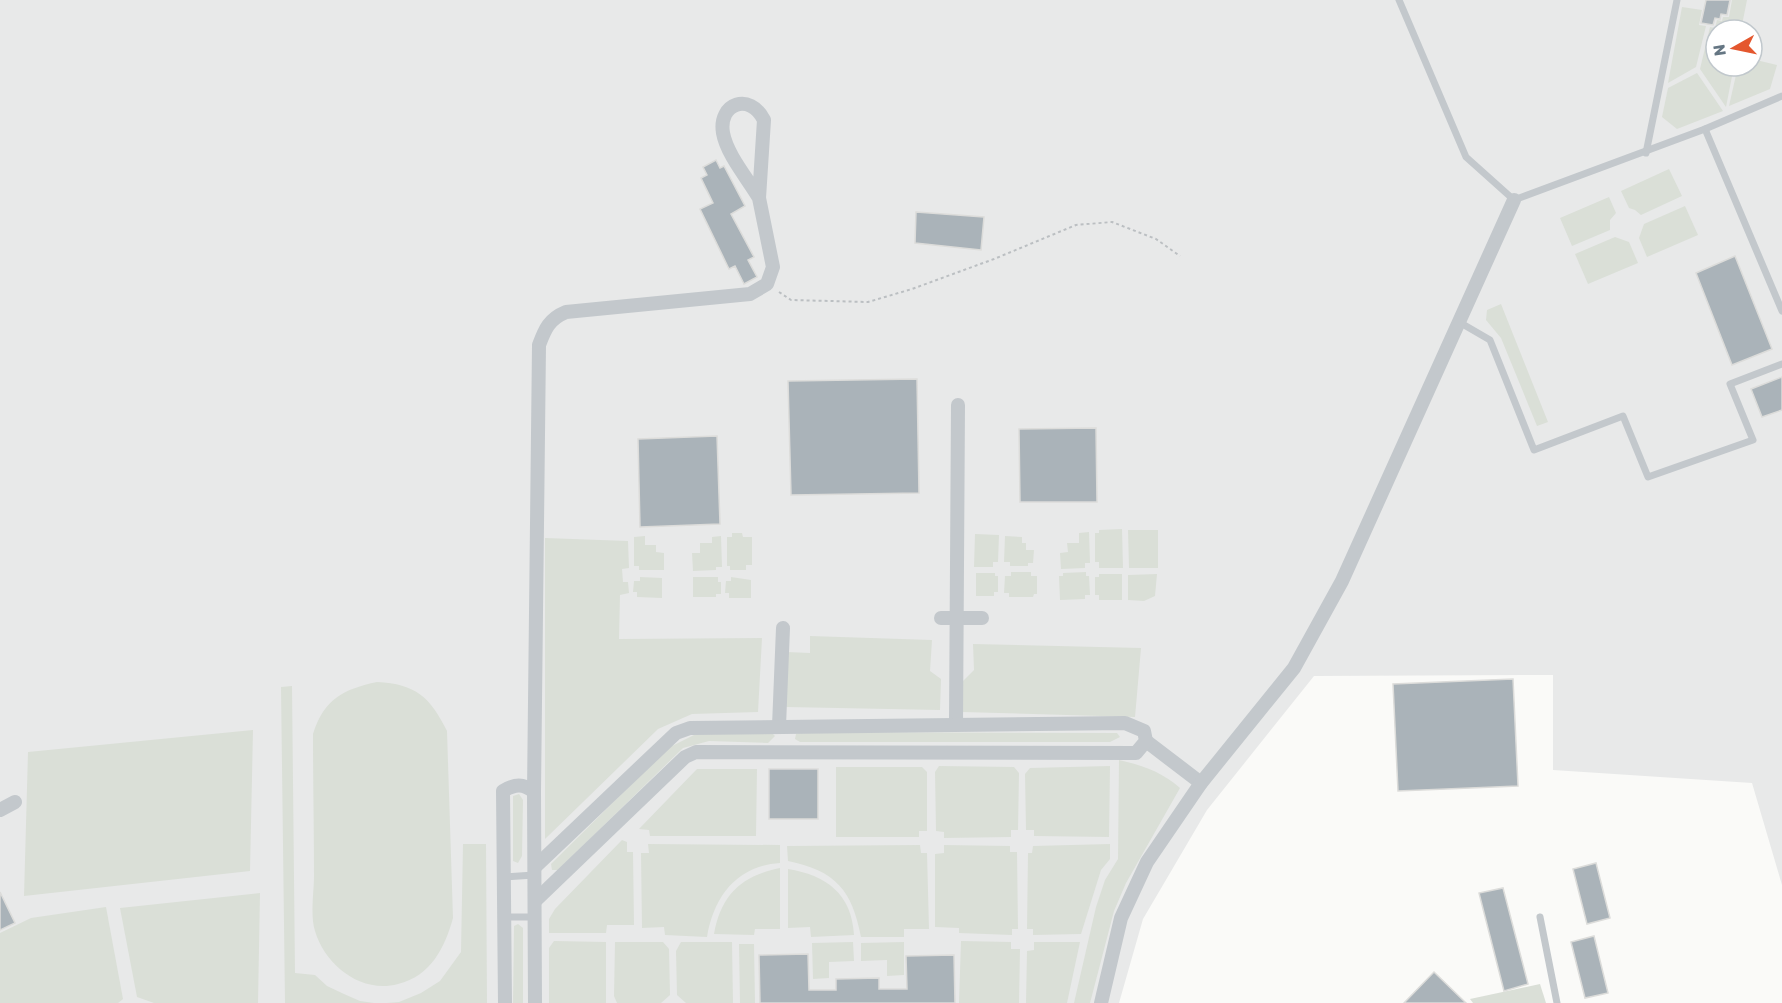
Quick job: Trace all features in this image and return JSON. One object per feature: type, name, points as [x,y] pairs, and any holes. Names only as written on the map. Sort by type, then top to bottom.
[{"type":"street","points":[[535,1003],[534,792],[539,345],[547,324],[555,316],[566,312],[750,294],[767,284],[773,267],[759,198],[764,120],[759,110],[750,104],[740,104],[730,108],[723,120],[723,133],[759,198]]},
{"type":"street","points":[[1101,1003],[1121,918],[1143,871],[1201,783],[1299,659],[1342,581],[1514,200]]},
{"type":"street","points":[[956,724],[958,405]]},
{"type":"street","points":[[941,618],[982,618]]},
{"type":"street","points":[[778,726],[783,628]]},
{"type":"street","points":[[535,871],[676,733],[703,727],[1125,723],[1144,731],[1146,741],[1201,783]]},
{"type":"street","points":[[535,900],[686,757],[696,752],[1136,753],[1146,741]]},
{"type":"street","points":[[505,1003],[503,791],[513,785],[526,785],[534,792]]},
{"type":"street","points":[[0,810],[15,802]]},
{"type":"lane","points":[[1399,0],[1466,157],[1514,200],[1646,153],[1782,96]]},
{"type":"lane","points":[[1646,153],[1677,0]]},
{"type":"lane","points":[[1706,129],[1782,311]]},
{"type":"lane","points":[[1459,322],[1490,340],[1534,450],[1623,416],[1648,477],[1753,440],[1730,384],[1782,364]]},
{"type":"lane","points":[[504,877],[535,871]]},
{"type":"lane","points":[[504,917],[536,917]]},
{"type":"lane","points":[[1540,917],[1557,1003]]},
{"type":"path","points":[[767,284],[791,300],[868,302],[984,263],[1076,225],[1112,222],[1156,239],[1180,256]]},
{"type":"shaded area","points":[[0,0],[1782,0],[1782,885],[1752,783],[1553,770],[1553,675],[1314,676],[1207,810],[1143,919],[1119,1003],[0,1003]],"holes":[[[917,212],[984,217],[980,250],[915,243]]]},
{"type":"shaded area","points":[[1732,0],[1747,0],[1743,18],[1723,18],[1729,17]]},
{"type":"shaded area","points":[[1682,7],[1702,10],[1699,25],[1704,26],[1704,34],[1696,67],[1668,83]]},
{"type":"shaded area","points":[[1704,52],[1704,75],[1700,69]]},
{"type":"shaded area","points":[[1764,62],[1777,65],[1770,89],[1729,106],[1735,78],[1764,78]]},
{"type":"shaded area","points":[[1697,73],[1723,111],[1677,129],[1662,117],[1668,88]]},
{"type":"shaded area","points":[[1706,78],[1732,78],[1726,107]]},
{"type":"shaded area","points":[[1669,169],[1682,196],[1641,215],[1629,208],[1621,191]]},
{"type":"shaded area","points":[[1609,197],[1616,213],[1610,220],[1610,230],[1572,246],[1560,218]]},
{"type":"shaded area","points":[[1685,206],[1698,235],[1647,257],[1639,238],[1644,224]]},
{"type":"shaded area","points":[[1615,237],[1629,242],[1638,263],[1588,284],[1575,254]]},
{"type":"shaded area","points":[[1501,304],[1548,422],[1537,426],[1501,338],[1486,320],[1487,310]]},
{"type":"shaded area","points":[[1122,529],[1123,568],[1099,568],[1099,562],[1095,562],[1095,533],[1099,533],[1099,530]]},
{"type":"shaded area","points":[[1128,530],[1158,530],[1158,568],[1129,568]]},
{"type":"shaded area","points":[[1089,532],[1090,563],[1085,563],[1085,568],[1061,569],[1060,553],[1068,552],[1067,543],[1079,543],[1079,533]]},
{"type":"shaded area","points":[[732,533],[742,533],[743,537],[752,537],[752,565],[746,565],[746,570],[730,570],[730,566],[727,566],[727,537],[732,537]]},
{"type":"shaded area","points":[[975,534],[999,535],[998,562],[993,562],[993,567],[974,567]]},
{"type":"shaded area","points":[[645,536],[645,545],[656,545],[656,552],[664,553],[664,570],[639,570],[639,566],[634,566],[634,537]]},
{"type":"shaded area","points":[[721,536],[722,567],[716,567],[716,570],[693,571],[692,553],[700,553],[700,543],[712,543],[712,537]]},
{"type":"shaded area","points":[[1005,536],[1022,537],[1022,543],[1026,543],[1026,550],[1034,550],[1033,563],[1028,563],[1028,566],[1010,566],[1010,562],[1004,562]]},
{"type":"shaded area","points":[[545,538],[628,541],[629,568],[622,569],[623,582],[628,582],[629,593],[620,595],[619,639],[762,638],[758,712],[692,714],[658,729],[545,839]]},
{"type":"shaded area","points":[[1011,572],[1031,572],[1031,576],[1037,576],[1037,594],[1033,597],[1009,597],[1009,593],[1004,593],[1005,576],[1011,576]]},
{"type":"shaded area","points":[[1086,572],[1086,576],[1089,576],[1090,595],[1085,595],[1085,599],[1060,600],[1059,576],[1063,576],[1063,573]]},
{"type":"shaded area","points":[[976,573],[995,573],[995,576],[998,576],[998,592],[994,592],[994,596],[976,596]]},
{"type":"shaded area","points":[[1099,574],[1122,574],[1122,600],[1099,600],[1099,595],[1095,595],[1095,577],[1099,577]]},
{"type":"shaded area","points":[[1157,574],[1155,596],[1144,601],[1128,600],[1128,575]]},
{"type":"shaded area","points":[[640,577],[662,578],[662,598],[637,597],[637,592],[633,592],[634,581],[640,581]]},
{"type":"shaded area","points":[[693,577],[718,577],[718,582],[721,582],[721,594],[716,594],[716,597],[693,597]]},
{"type":"shaded area","points":[[731,577],[751,580],[751,598],[729,598],[729,593],[725,593],[726,581],[731,581]]},
{"type":"shaded area","points":[[810,636],[932,640],[930,671],[941,679],[940,710],[786,707],[787,652],[810,653]]},
{"type":"shaded area","points":[[973,644],[1141,648],[1135,717],[962,712],[963,681],[974,670]]},
{"type":"shaded area","points":[[377,682],[412,689],[428,701],[447,731],[453,918],[441,950],[428,967],[410,980],[384,986],[358,981],[336,965],[320,943],[315,931],[312,911],[314,876],[313,734],[323,712],[337,697],[355,688]]},
{"type":"shaded area","points":[[292,686],[295,973],[315,975],[327,986],[360,1001],[374,1003],[285,1003],[281,687]]},
{"type":"shaded area","points":[[253,730],[250,871],[24,896],[28,752]]},
{"type":"shaded area","points":[[700,732],[772,733],[775,736],[768,743],[709,741],[683,748],[558,870],[552,870],[551,864],[668,748]]},
{"type":"shaded area","points":[[802,732],[1117,733],[1120,737],[1110,742],[800,742],[795,739],[796,734]]},
{"type":"shaded area","points":[[1119,760],[1151,770],[1180,788],[1126,883],[1114,911],[1090,1003],[1074,1003],[1096,907],[1105,880],[1118,859]]},
{"type":"shaded area","points":[[939,766],[1014,767],[1019,773],[1018,830],[1011,830],[1011,837],[944,838],[944,832],[936,831],[935,772]]},
{"type":"shaded area","points":[[1110,766],[1109,837],[1034,836],[1034,830],[1026,830],[1025,774],[1030,768]]},
{"type":"shaded area","points":[[836,767],[922,767],[927,772],[927,831],[919,831],[919,837],[836,837]]},
{"type":"shaded area","points":[[697,769],[757,769],[756,836],[650,836],[649,830],[639,829]]},
{"type":"shaded area","points":[[519,794],[523,800],[522,856],[518,863],[513,861],[513,796]]},
{"type":"shaded area","points":[[622,840],[627,842],[627,852],[633,852],[634,925],[607,925],[606,933],[549,933],[549,919],[555,909]]},
{"type":"shaded area","points":[[463,844],[486,844],[487,1003],[387,1003],[399,1002],[421,993],[440,981],[461,952]]},
{"type":"shaded area","points":[[648,844],[780,845],[780,863],[751,870],[730,886],[715,909],[707,937],[665,935],[664,927],[642,928],[641,853],[649,853]]},
{"type":"shaded area","points":[[1110,844],[1110,859],[1101,870],[1081,934],[1033,935],[1033,929],[1027,929],[1028,853],[1032,853],[1033,846]]},
{"type":"shaded area","points":[[920,845],[921,853],[927,853],[929,929],[904,929],[904,937],[861,937],[853,907],[839,885],[818,870],[788,861],[787,846]]},
{"type":"shaded area","points":[[944,845],[1010,846],[1010,852],[1017,852],[1018,929],[1012,929],[1012,935],[959,933],[959,928],[935,927],[935,854],[944,853]]},
{"type":"shaded area","points":[[780,868],[780,929],[755,929],[754,935],[714,934],[722,908],[735,889],[754,876]]},
{"type":"shaded area","points":[[788,869],[814,876],[834,889],[848,908],[854,935],[811,937],[810,927],[788,928]]},
{"type":"shaded area","points":[[260,893],[258,1003],[154,1003],[137,997],[120,908]]},
{"type":"shaded area","points":[[106,907],[123,999],[118,1003],[0,1003],[0,933],[31,918]]},
{"type":"shaded area","points":[[518,924],[523,928],[523,1003],[513,1003],[514,926]]},
{"type":"shaded area","points":[[554,941],[606,942],[606,1003],[549,1003],[549,948]]},
{"type":"shaded area","points":[[961,941],[1011,942],[1011,949],[1020,949],[1019,1003],[959,1003]]},
{"type":"shaded area","points":[[615,942],[663,942],[669,949],[670,995],[661,1003],[617,1003],[614,996]]},
{"type":"shaded area","points":[[681,942],[732,942],[733,1003],[686,1003],[677,995],[676,951]]},
{"type":"shaded area","points":[[853,942],[854,961],[829,962],[829,978],[813,979],[812,943]]},
{"type":"shaded area","points":[[904,942],[904,975],[887,976],[887,960],[861,961],[861,943]]},
{"type":"shaded area","points":[[1034,942],[1080,942],[1067,1003],[1026,1003],[1027,951],[1034,950]]},
{"type":"shaded area","points":[[739,944],[754,944],[755,1003],[740,1003]]},
{"type":"shaded area","points":[[1540,984],[1546,1003],[1473,1003],[1470,999]]},
{"type":"building","points":[[1706,0],[1730,0],[1727,15],[1721,14],[1720,18],[1704,18],[1704,24],[1701,23]]},
{"type":"building","points":[[716,160],[720,168],[724,166],[745,206],[731,214],[754,257],[748,260],[757,277],[744,284],[735,266],[729,269],[700,209],[713,203],[701,178],[707,175],[703,167]]},
{"type":"building","points":[[916,212],[984,217],[981,250],[915,243]]},
{"type":"building","points":[[1735,256],[1772,349],[1732,365],[1696,273]]},
{"type":"building","points":[[1782,377],[1782,410],[1762,417],[1751,389]]},
{"type":"building","points":[[917,379],[919,493],[791,495],[788,381]]},
{"type":"building","points":[[1096,428],[1097,502],[1020,502],[1019,429]]},
{"type":"building","points":[[717,436],[720,524],[640,527],[638,439]]},
{"type":"building","points":[[1513,679],[1518,786],[1398,791],[1393,684]]},
{"type":"building","points":[[769,769],[818,769],[818,819],[769,819]]},
{"type":"building","points":[[1596,863],[1610,918],[1587,924],[1573,869]]},
{"type":"building","points":[[1503,888],[1528,984],[1504,991],[1479,893]]},
{"type":"building","points":[[0,892],[15,923],[0,930]]},
{"type":"building","points":[[1594,936],[1608,993],[1585,998],[1571,942]]},
{"type":"building","points":[[808,954],[809,990],[836,990],[836,979],[879,978],[879,989],[907,989],[906,956],[954,955],[955,1003],[760,1003],[759,955]]},
{"type":"building","points":[[1434,972],[1466,1003],[1404,1003]]}]
